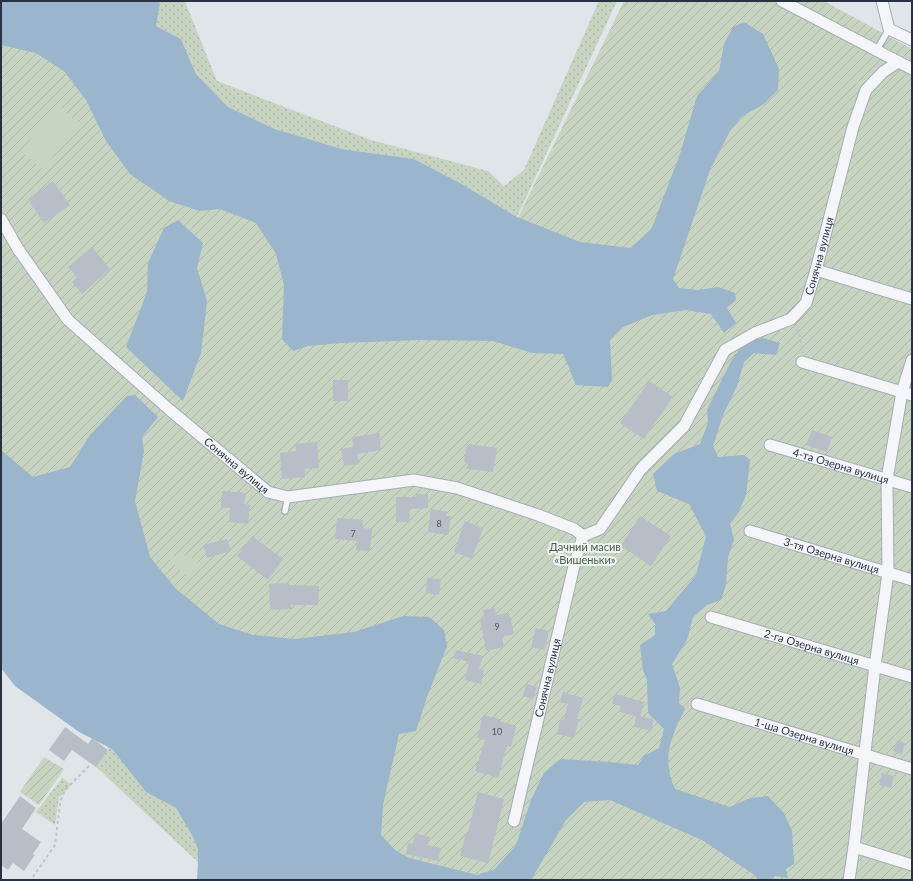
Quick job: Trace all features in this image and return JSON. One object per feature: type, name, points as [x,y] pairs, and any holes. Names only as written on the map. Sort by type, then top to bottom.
[{"type":"street","points":[[782,1],[912,70]]},
{"type":"street","points":[[882,1],[889,29],[912,40]]},
{"type":"street","name":"Сонячна вулиця","points":[[583,536],[600,530],[641,469],[684,426],[725,350],[755,333],[791,319],[806,302],[816,270],[853,127],[866,90],[883,72],[898,62]]},
{"type":"street","name":"Сонячна вулиця","points":[[1,219],[18,249],[68,320],[170,411],[268,492],[288,497],[414,480],[457,488],[574,529],[583,536]]},
{"type":"street","points":[[816,270],[912,299]]},
{"type":"street","points":[[849,880],[888,573],[887,479],[907,393],[912,360]]},
{"type":"street","points":[[802,362],[907,393]]},
{"type":"street","name":"4-та Озерна вулиця","points":[[770,445],[912,487]]},
{"type":"street","name":"3-тя Озерна вулиця","points":[[750,532],[912,580]]},
{"type":"street","name":"Сонячна вулиця","points":[[514,821],[574,566],[583,536]]},
{"type":"street","name":"2-га Озерна вулиця","points":[[711,617],[912,677]]},
{"type":"street","name":"1-ша Озерна вулиця","points":[[697,704],[912,769]]},
{"type":"street","points":[[854,847],[912,865]]},
{"type":"lane","points":[[876,51],[889,29]]},
{"type":"lane","points":[[286,512],[288,497]]},
{"type":"path","points":[[791,319],[800,336],[803,352],[802,362]]},
{"type":"path","points":[[33,877],[54,845],[62,796],[68,787],[91,764]]},
{"type":"green space","points":[[159,1],[185,1],[217,81],[371,140],[488,171],[504,186],[524,170],[598,3],[595,1],[617,1],[517,217],[460,183],[414,159],[342,149],[275,129],[228,107],[196,74],[181,39],[156,26],[160,4]]},
{"type":"green space","name":"Дачний масив «Вишеньки»","points":[[624,1],[824,1],[912,49],[912,880],[251,880],[1,490],[1,11],[510,234]]},
{"type":"green space","points":[[58,106],[80,124],[43,169],[21,151]]},
{"type":"green space","points":[[189,555],[199,565],[186,577],[168,557]]},
{"type":"green space","points":[[108,747],[112,749],[146,792],[176,808],[193,837],[198,849],[198,862],[96,767],[108,750]]},
{"type":"green space","points":[[44,757],[64,769],[39,805],[20,792]]},
{"type":"green space","points":[[62,778],[71,784],[59,797],[55,825],[36,812]]},
{"type":"water","points":[[1,1],[159,1],[160,4],[156,26],[181,39],[196,74],[228,107],[275,129],[342,149],[414,159],[460,183],[517,217],[580,242],[630,248],[651,230],[680,154],[697,96],[719,71],[724,44],[733,27],[744,22],[763,34],[779,69],[778,90],[764,104],[741,117],[730,131],[710,170],[673,279],[679,288],[698,290],[718,287],[735,293],[736,300],[727,308],[736,323],[724,333],[711,314],[686,310],[652,315],[621,328],[610,340],[612,380],[608,387],[576,385],[563,354],[532,353],[493,341],[420,340],[342,343],[308,346],[293,351],[282,339],[284,285],[276,254],[256,223],[220,209],[200,211],[169,201],[130,174],[106,141],[86,100],[64,71],[36,53],[1,45]]},
{"type":"water","points":[[178,220],[203,243],[197,268],[207,301],[201,353],[183,401],[126,347],[147,292],[148,263],[164,228]]},
{"type":"water","points":[[763,338],[780,343],[776,355],[754,353],[744,362],[737,386],[723,415],[713,446],[718,457],[744,455],[750,460],[746,495],[738,513],[730,524],[734,540],[728,557],[726,585],[721,600],[707,605],[693,617],[687,640],[672,664],[680,688],[679,703],[685,709],[672,738],[668,758],[671,778],[675,789],[730,807],[750,798],[768,796],[784,813],[792,831],[794,864],[786,869],[788,878],[775,876],[772,880],[757,880],[756,876],[702,840],[610,800],[584,802],[566,820],[531,880],[197,880],[198,849],[193,837],[176,808],[146,792],[112,749],[79,732],[15,686],[1,668],[1,450],[33,477],[70,467],[90,435],[127,396],[135,395],[158,417],[142,437],[144,451],[135,501],[150,557],[175,588],[219,624],[253,635],[295,639],[354,632],[403,616],[429,617],[444,630],[447,646],[427,697],[416,731],[399,734],[383,805],[381,835],[395,850],[409,858],[477,875],[495,869],[516,845],[531,800],[544,773],[560,759],[638,765],[644,756],[659,748],[664,729],[648,713],[647,680],[643,670],[640,645],[655,635],[655,624],[648,614],[666,611],[696,575],[706,536],[689,504],[657,491],[653,474],[674,454],[700,444],[708,423],[707,410],[730,363],[745,341]]},
{"type":"building","points":[[53,181],[70,205],[44,223],[28,199]]},
{"type":"building","points":[[92,247],[110,269],[82,294],[72,282],[77,277],[68,267]]},
{"type":"building","points":[[333,380],[348,380],[348,401],[333,401]]},
{"type":"building","points":[[649,381],[673,397],[644,439],[620,423]]},
{"type":"building","points":[[812,430],[832,437],[827,452],[806,445]]},
{"type":"building","points":[[379,433],[381,450],[357,454],[359,464],[344,466],[341,449],[353,447],[352,437]]},
{"type":"building","points":[[317,442],[319,468],[305,469],[305,477],[282,479],[280,453],[296,451],[295,444]]},
{"type":"building","points":[[467,444],[497,448],[493,472],[467,469],[468,462],[464,462]]},
{"type":"building","points":[[222,491],[246,493],[244,504],[250,505],[248,524],[229,522],[230,508],[221,507]]},
{"type":"building","points":[[416,494],[428,494],[428,508],[409,509],[410,522],[396,522],[396,497],[416,497]]},
{"type":"building","points":[[431,509],[447,512],[446,516],[451,516],[448,535],[428,532]]},
{"type":"building","points":[[640,516],[671,536],[651,566],[621,546]]},
{"type":"building","points":[[337,518],[363,520],[362,528],[372,529],[370,551],[356,550],[357,541],[335,539]]},
{"type":"building","points":[[465,521],[483,528],[472,559],[454,552]]},
{"type":"building","points":[[252,536],[283,559],[268,580],[237,556]]},
{"type":"building","points":[[227,539],[231,551],[207,558],[203,545]]},
{"type":"building","points":[[427,578],[441,579],[439,595],[426,593]]},
{"type":"building","points":[[289,583],[289,585],[319,586],[318,605],[291,605],[291,609],[270,610],[269,584]]},
{"type":"building","points":[[495,608],[496,615],[509,613],[514,634],[502,637],[504,647],[486,651],[480,619],[485,618],[483,610]]},
{"type":"building","points":[[536,628],[549,631],[545,650],[531,647]]},
{"type":"building","points":[[456,650],[483,656],[479,669],[484,670],[481,684],[465,680],[469,662],[453,658]]},
{"type":"building","points":[[526,684],[537,687],[533,699],[523,696]]},
{"type":"building","points":[[563,692],[583,698],[577,719],[579,719],[574,738],[557,734],[560,719],[564,720],[568,704],[560,702]]},
{"type":"building","points":[[615,694],[644,702],[640,716],[654,720],[651,731],[634,727],[636,716],[620,712],[621,706],[612,704]]},
{"type":"building","points":[[483,715],[500,719],[499,721],[516,726],[511,747],[507,746],[498,778],[475,771],[485,740],[477,738]]},
{"type":"building","points":[[65,727],[88,744],[92,738],[108,750],[96,767],[72,750],[64,761],[49,750]]},
{"type":"building","points":[[897,740],[905,743],[902,754],[893,751]]},
{"type":"building","points":[[882,773],[894,776],[891,788],[879,785]]},
{"type":"building","points":[[478,792],[504,799],[488,863],[460,856],[466,833],[468,833]]},
{"type":"building","points":[[20,796],[36,808],[22,829],[41,842],[33,854],[35,855],[24,871],[13,863],[8,870],[1,865],[1,824]]},
{"type":"building","points":[[415,833],[430,837],[428,845],[441,848],[438,861],[406,854],[408,843],[413,844]]}]
